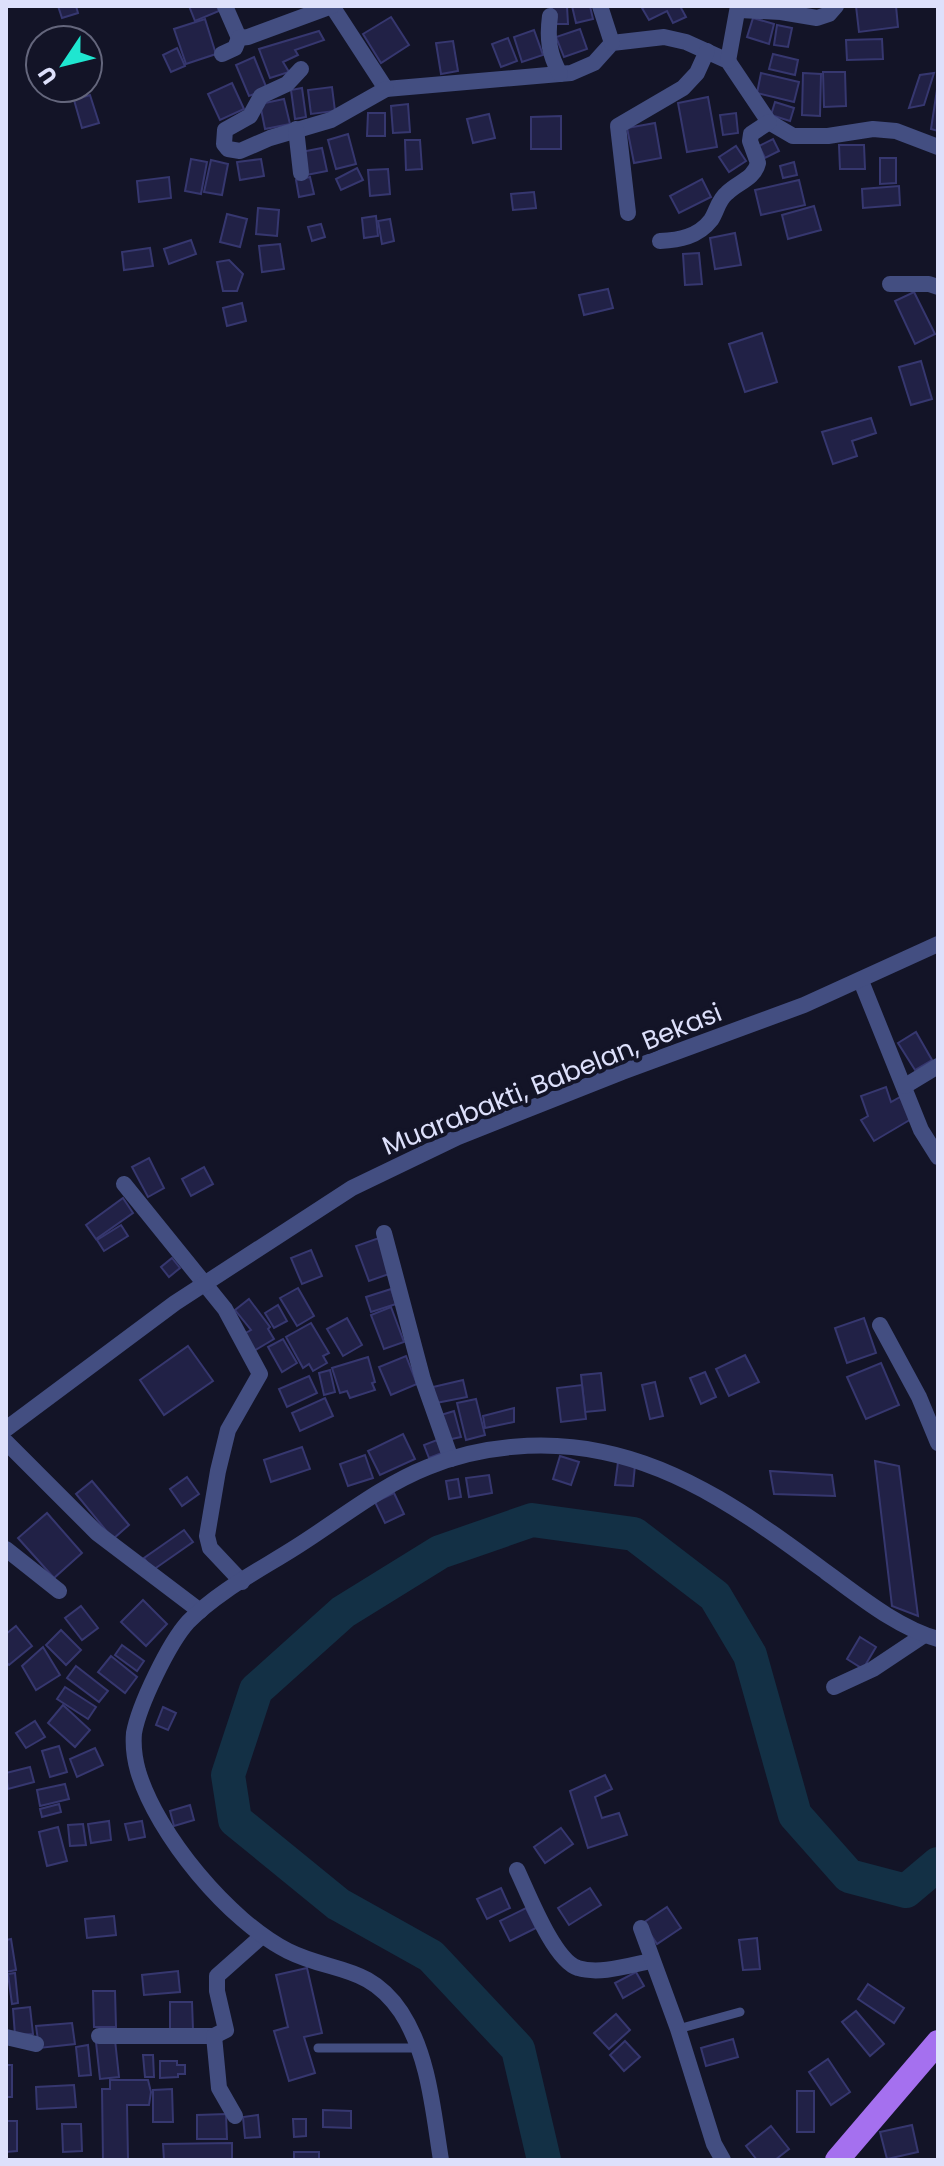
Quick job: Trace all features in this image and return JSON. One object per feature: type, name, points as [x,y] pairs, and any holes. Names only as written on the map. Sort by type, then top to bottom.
[{"type":"main road","points":[[837,2160],[938,2042]]},
{"type":"street","points":[[222,54],[235,48],[239,38],[225,6]]},
{"type":"street","points":[[239,38],[332,6],[386,89]]},
{"type":"street","points":[[600,6],[612,43]]},
{"type":"street","points":[[728,61],[739,8],[817,18],[829,14],[836,6]]},
{"type":"street","points":[[550,16],[547,41],[551,58],[560,74]]},
{"type":"street","points":[[301,69],[287,84],[261,96],[250,116],[225,130],[224,144],[234,152],[296,129],[319,124],[344,115],[386,89],[571,73],[594,63],[612,43],[664,37],[728,61],[769,122],[793,136],[828,136],[873,129],[896,131],[938,147]]},
{"type":"street","points":[[628,213],[616,130],[683,88],[697,73],[707,51]]},
{"type":"street","points":[[660,241],[686,238],[711,220],[725,195],[751,176],[758,163],[750,141],[751,134],[769,122]]},
{"type":"street","points":[[296,129],[301,173]]},
{"type":"street","points":[[890,284],[929,284],[938,287]]},
{"type":"street","name":"Muarabakti, Babelan, Bekasi","points":[[6,1429],[204,1284],[311,1213],[383,1172],[516,1114],[861,981],[938,944]]},
{"type":"street","points":[[861,981],[921,1130],[938,1157]]},
{"type":"street","points":[[905,1086],[938,1066]]},
{"type":"street","points":[[124,1184],[225,1309],[260,1374],[228,1430],[207,1536],[210,1548],[242,1582]]},
{"type":"street","points":[[384,1233],[423,1380],[451,1459]]},
{"type":"street","points":[[880,1325],[919,1397],[938,1443]]},
{"type":"street","points":[[6,1442],[97,1533],[200,1611]]},
{"type":"street","points":[[441,2160],[427,2074],[402,2013],[383,1990],[358,1973],[292,1953],[262,1936],[226,1906],[183,1854],[153,1809],[137,1769],[134,1736],[142,1707],[176,1639],[200,1611],[374,1496],[426,1467],[498,1449],[532,1446],[602,1452],[635,1461],[724,1501],[851,1590],[931,1637]]},
{"type":"street","points":[[6,1549],[59,1591]]},
{"type":"street","points":[[834,1687],[931,1637]]},
{"type":"street","points":[[517,1870],[544,1926],[568,1963],[590,1970],[651,1961]]},
{"type":"street","points":[[641,1928],[678,2029],[714,2144],[723,2160]]},
{"type":"street","points":[[99,2036],[214,2036],[226,2030],[217,1991],[217,1976],[262,1936]]},
{"type":"street","points":[[214,2036],[219,2088],[235,2116]]},
{"type":"street","points":[[6,2037],[36,2044]]},
{"type":"lane","points":[[678,2029],[740,2012]]},
{"type":"lane","points":[[318,2048],[417,2048]]},
{"type":"building","points":[[58,6],[76,6],[78,13],[62,18]]},
{"type":"building","points":[[189,6],[217,6],[219,11],[195,21]]},
{"type":"building","points":[[552,6],[567,6],[568,24],[552,24]]},
{"type":"building","points":[[572,6],[590,6],[593,19],[576,23]]},
{"type":"building","points":[[680,6],[686,17],[673,23],[667,11],[649,20],[642,8]]},
{"type":"building","points":[[856,6],[896,6],[898,27],[859,32]]},
{"type":"building","points":[[391,17],[409,45],[381,63],[363,34]]},
{"type":"building","points":[[753,18],[774,24],[769,44],[747,37]]},
{"type":"building","points":[[205,19],[216,54],[186,64],[174,29]]},
{"type":"building","points":[[777,25],[792,28],[788,47],[774,45]]},
{"type":"building","points":[[580,29],[587,49],[564,57],[556,37]]},
{"type":"building","points":[[534,30],[543,55],[522,62],[514,37]]},
{"type":"building","points":[[319,31],[324,40],[295,50],[298,55],[283,62],[289,72],[270,78],[259,49]]},
{"type":"building","points":[[508,38],[517,61],[501,67],[492,44]]},
{"type":"building","points":[[882,39],[883,59],[847,60],[846,40]]},
{"type":"building","points":[[453,41],[458,71],[441,74],[436,43]]},
{"type":"building","points":[[177,48],[185,66],[171,72],[163,55]]},
{"type":"building","points":[[773,54],[798,60],[795,75],[769,69]]},
{"type":"building","points":[[254,57],[267,89],[249,96],[236,65]]},
{"type":"building","points":[[823,72],[845,72],[846,106],[824,107]]},
{"type":"building","points":[[761,73],[799,82],[794,102],[757,93]]},
{"type":"building","points":[[803,73],[821,74],[820,116],[802,115]]},
{"type":"building","points":[[934,73],[924,105],[909,108],[920,75]]},
{"type":"building","points":[[232,83],[244,109],[220,120],[208,94]]},
{"type":"building","points":[[938,83],[938,131],[931,129]]},
{"type":"building","points":[[332,87],[335,111],[311,114],[308,90]]},
{"type":"building","points":[[302,88],[306,117],[295,119],[291,90]]},
{"type":"building","points":[[708,97],[717,147],[687,152],[678,103]]},
{"type":"building","points":[[284,99],[290,124],[265,129],[260,104]]},
{"type":"building","points":[[775,102],[794,108],[790,121],[771,115]]},
{"type":"building","points":[[75,104],[93,104],[99,123],[82,128]]},
{"type":"building","points":[[408,104],[410,132],[393,133],[391,106]]},
{"type":"building","points":[[368,113],[385,113],[385,136],[367,136]]},
{"type":"building","points":[[736,113],[738,133],[723,135],[720,115]]},
{"type":"building","points":[[489,114],[495,138],[473,143],[467,119]]},
{"type":"building","points":[[561,116],[561,149],[531,149],[531,117]]},
{"type":"building","points":[[655,123],[661,158],[634,163],[627,128]]},
{"type":"building","points":[[348,134],[356,164],[336,169],[328,140]]},
{"type":"building","points":[[773,139],[779,151],[765,158],[759,146]]},
{"type":"building","points":[[405,140],[420,140],[422,169],[406,170]]},
{"type":"building","points":[[839,145],[864,145],[865,169],[840,169]]},
{"type":"building","points":[[736,146],[746,161],[729,172],[719,157]]},
{"type":"building","points":[[322,148],[327,171],[306,175],[301,152]]},
{"type":"building","points":[[880,158],[896,158],[896,183],[880,184]]},
{"type":"building","points":[[191,159],[207,162],[201,194],[185,191]]},
{"type":"building","points":[[261,159],[264,176],[240,180],[237,162]]},
{"type":"building","points":[[211,160],[228,164],[222,195],[204,192]]},
{"type":"building","points":[[794,162],[797,175],[783,178],[780,166]]},
{"type":"building","points":[[357,168],[363,180],[341,190],[336,179]]},
{"type":"building","points":[[388,169],[390,194],[370,196],[368,170]]},
{"type":"building","points":[[169,177],[171,198],[139,202],[137,181]]},
{"type":"building","points":[[310,177],[314,194],[299,197],[296,180]]},
{"type":"building","points":[[702,179],[711,197],[679,213],[670,196]]},
{"type":"building","points":[[799,180],[805,205],[761,215],[755,190]]},
{"type":"building","points":[[899,186],[900,205],[863,208],[862,189]]},
{"type":"building","points":[[534,192],[536,208],[513,210],[511,194]]},
{"type":"building","points":[[814,206],[821,230],[788,239],[782,215]]},
{"type":"building","points":[[258,208],[279,210],[277,236],[256,234]]},
{"type":"building","points":[[227,214],[247,219],[240,247],[220,242]]},
{"type":"building","points":[[376,216],[378,236],[364,238],[362,218]]},
{"type":"building","points":[[390,219],[394,241],[382,244],[378,221]]},
{"type":"building","points":[[321,224],[325,237],[312,241],[308,227]]},
{"type":"building","points":[[735,233],[741,265],[715,269],[710,238]]},
{"type":"building","points":[[191,240],[196,254],[169,264],[164,249]]},
{"type":"building","points":[[280,244],[284,269],[262,272],[259,246]]},
{"type":"building","points":[[150,248],[153,266],[124,270],[122,252]]},
{"type":"building","points":[[699,253],[702,284],[685,285],[683,254]]},
{"type":"building","points":[[229,260],[243,274],[237,291],[223,291],[217,262]]},
{"type":"building","points":[[608,289],[613,308],[584,315],[579,295]]},
{"type":"building","points":[[914,292],[935,334],[915,344],[895,301]]},
{"type":"building","points":[[242,303],[246,321],[227,326],[223,308]]},
{"type":"building","points":[[762,333],[777,382],[745,392],[729,344]]},
{"type":"building","points":[[921,361],[932,399],[911,405],[899,367]]},
{"type":"building","points":[[871,418],[876,433],[852,441],[857,456],[833,464],[822,432]]},
{"type":"building","points":[[916,1032],[932,1060],[915,1070],[898,1043]]},
{"type":"building","points":[[886,1087],[891,1102],[900,1097],[913,1118],[874,1141],[861,1120],[868,1116],[861,1096]]},
{"type":"building","points":[[149,1158],[164,1188],[148,1197],[132,1167]]},
{"type":"building","points":[[204,1167],[213,1184],[191,1196],[182,1179]]},
{"type":"building","points":[[123,1198],[133,1213],[96,1239],[86,1225]]},
{"type":"building","points":[[121,1225],[128,1236],[104,1251],[97,1240]]},
{"type":"building","points":[[379,1238],[392,1273],[369,1281],[356,1246]]},
{"type":"building","points":[[311,1250],[322,1276],[302,1284],[291,1258]]},
{"type":"building","points":[[172,1258],[180,1268],[169,1277],[161,1267]]},
{"type":"building","points":[[298,1288],[314,1316],[297,1326],[280,1298]]},
{"type":"building","points":[[391,1289],[396,1304],[371,1312],[366,1297]]},
{"type":"building","points":[[249,1299],[270,1327],[268,1329],[274,1339],[252,1352],[242,1335],[251,1330],[235,1310]]},
{"type":"building","points":[[278,1305],[287,1321],[274,1328],[265,1313]]},
{"type":"building","points":[[391,1307],[404,1342],[384,1349],[371,1315]]},
{"type":"building","points":[[347,1318],[362,1345],[343,1356],[327,1329]]},
{"type":"building","points":[[864,1318],[876,1353],[847,1363],[835,1328]]},
{"type":"building","points":[[311,1323],[329,1353],[323,1356],[327,1363],[313,1371],[309,1364],[303,1368],[286,1337]]},
{"type":"building","points":[[283,1339],[297,1363],[282,1372],[268,1347]]},
{"type":"building","points":[[188,1346],[213,1381],[164,1415],[140,1380]]},
{"type":"building","points":[[745,1355],[759,1382],[729,1396],[716,1369]]},
{"type":"building","points":[[406,1356],[417,1384],[391,1395],[379,1367]]},
{"type":"building","points":[[368,1357],[375,1390],[350,1398],[347,1391],[340,1393],[332,1368]]},
{"type":"building","points":[[881,1363],[899,1405],[866,1419],[847,1377]]},
{"type":"building","points":[[330,1370],[335,1392],[324,1395],[319,1373]]},
{"type":"building","points":[[705,1372],[716,1397],[701,1404],[690,1378]]},
{"type":"building","points":[[601,1373],[605,1410],[585,1412],[581,1375]]},
{"type":"building","points":[[309,1376],[317,1393],[287,1407],[279,1389]]},
{"type":"building","points":[[463,1380],[467,1397],[436,1403],[433,1387]]},
{"type":"building","points":[[655,1382],[663,1416],[650,1419],[642,1385]]},
{"type":"building","points":[[582,1385],[586,1419],[561,1422],[557,1388]]},
{"type":"building","points":[[325,1398],[333,1416],[300,1431],[292,1413]]},
{"type":"building","points":[[476,1399],[485,1435],[466,1440],[457,1403]]},
{"type":"building","points":[[514,1408],[514,1422],[485,1428],[483,1416]]},
{"type":"building","points":[[454,1411],[461,1437],[447,1440],[441,1415]]},
{"type":"building","points":[[403,1434],[415,1459],[380,1475],[368,1451]]},
{"type":"building","points":[[437,1440],[442,1453],[429,1458],[424,1445]]},
{"type":"building","points":[[302,1447],[310,1469],[271,1482],[264,1460]]},
{"type":"building","points":[[365,1455],[373,1478],[348,1486],[340,1464]]},
{"type":"building","points":[[560,1456],[579,1462],[571,1485],[553,1479]]},
{"type":"building","points":[[875,1461],[899,1466],[918,1616],[892,1606]]},
{"type":"building","points":[[618,1462],[635,1465],[633,1486],[615,1485]]},
{"type":"building","points":[[770,1471],[832,1475],[835,1496],[774,1494]]},
{"type":"building","points":[[489,1475],[492,1493],[469,1497],[466,1478]]},
{"type":"building","points":[[187,1477],[199,1494],[182,1506],[170,1489]]},
{"type":"building","points":[[458,1479],[461,1497],[449,1499],[446,1481]]},
{"type":"building","points":[[92,1481],[129,1525],[113,1539],[76,1494]]},
{"type":"building","points":[[394,1493],[404,1514],[385,1523],[375,1502]]},
{"type":"building","points":[[47,1513],[82,1553],[54,1578],[18,1538]]},
{"type":"building","points":[[184,1530],[193,1542],[153,1570],[144,1558]]},
{"type":"building","points":[[143,1600],[167,1624],[146,1646],[121,1622]]},
{"type":"building","points":[[81,1606],[98,1628],[82,1640],[65,1618]]},
{"type":"building","points":[[16,1626],[32,1646],[9,1665],[6,1662],[6,1634]]},
{"type":"building","points":[[61,1630],[81,1650],[66,1665],[46,1645]]},
{"type":"building","points":[[860,1637],[876,1647],[863,1669],[847,1659]]},
{"type":"building","points":[[122,1645],[144,1661],[137,1671],[115,1655]]},
{"type":"building","points":[[43,1647],[60,1675],[36,1690],[22,1666]]},
{"type":"building","points":[[111,1656],[137,1677],[125,1693],[98,1672]]},
{"type":"building","points":[[76,1666],[108,1691],[99,1702],[67,1678]]},
{"type":"building","points":[[65,1687],[96,1707],[88,1719],[57,1699]]},
{"type":"building","points":[[63,1705],[90,1730],[75,1747],[48,1723]]},
{"type":"building","points":[[163,1707],[176,1713],[168,1730],[156,1725]]},
{"type":"building","points":[[35,1721],[45,1737],[26,1748],[16,1733]]},
{"type":"building","points":[[59,1746],[67,1772],[50,1777],[42,1751]]},
{"type":"building","points":[[95,1748],[103,1765],[77,1777],[70,1759]]},
{"type":"building","points":[[30,1767],[34,1782],[8,1789],[6,1773]]},
{"type":"building","points":[[605,1775],[612,1789],[595,1797],[602,1818],[619,1813],[627,1835],[588,1848],[570,1791]]},
{"type":"building","points":[[65,1784],[69,1799],[40,1806],[37,1790]]},
{"type":"building","points":[[59,1804],[61,1812],[42,1817],[40,1809]]},
{"type":"building","points":[[190,1805],[194,1820],[174,1826],[170,1811]]},
{"type":"building","points":[[109,1821],[111,1840],[91,1843],[88,1824]]},
{"type":"building","points":[[142,1821],[145,1837],[129,1840],[125,1824]]},
{"type":"building","points":[[83,1824],[86,1845],[70,1846],[68,1825]]},
{"type":"building","points":[[58,1827],[67,1861],[47,1866],[39,1832]]},
{"type":"building","points":[[561,1828],[573,1844],[545,1863],[534,1847]]},
{"type":"building","points":[[501,1888],[510,1908],[487,1919],[477,1899]]},
{"type":"building","points":[[590,1888],[601,1905],[569,1925],[558,1908]]},
{"type":"building","points":[[667,1907],[681,1928],[657,1944],[643,1923]]},
{"type":"building","points":[[526,1908],[536,1928],[510,1941],[500,1921]]},
{"type":"building","points":[[114,1916],[116,1935],[87,1938],[85,1919]]},
{"type":"building","points":[[757,1938],[760,1969],[743,1970],[739,1940]]},
{"type":"building","points":[[11,1939],[16,1970],[6,1972],[6,1940]]},
{"type":"building","points":[[307,1968],[322,2033],[304,2037],[315,2073],[289,2081],[274,2031],[288,2027],[276,1975]]},
{"type":"building","points":[[178,1971],[180,1992],[144,1995],[142,1975]]},
{"type":"building","points":[[636,1972],[644,1986],[623,1998],[615,1983]]},
{"type":"building","points":[[15,1973],[18,2003],[12,2004],[8,1974]]},
{"type":"building","points":[[868,1984],[904,2008],[894,2023],[858,1999]]},
{"type":"building","points":[[93,1991],[115,1991],[116,2027],[94,2027]]},
{"type":"building","points":[[170,2002],[192,2002],[193,2030],[170,2031]]},
{"type":"building","points":[[30,2007],[33,2034],[15,2035],[13,2009]]},
{"type":"building","points":[[856,2011],[884,2044],[870,2056],[842,2022]]},
{"type":"building","points":[[616,2014],[630,2030],[609,2049],[594,2033]]},
{"type":"building","points":[[72,2023],[75,2044],[39,2048],[36,2026]]},
{"type":"building","points":[[733,2039],[738,2057],[706,2066],[701,2048]]},
{"type":"building","points":[[115,2040],[119,2077],[100,2079],[96,2042]]},
{"type":"building","points":[[625,2041],[640,2057],[624,2071],[610,2055]]},
{"type":"building","points":[[88,2045],[91,2075],[79,2076],[76,2047]]},
{"type":"building","points":[[143,2055],[153,2055],[154,2077],[145,2077]]},
{"type":"building","points":[[828,2059],[850,2092],[831,2105],[809,2072]]},
{"type":"building","points":[[160,2061],[177,2061],[177,2065],[185,2065],[185,2074],[160,2078]]},
{"type":"building","points":[[6,2065],[12,2065],[12,2097],[6,2097]]},
{"type":"building","points":[[110,2080],[148,2080],[151,2092],[149,2105],[127,2105],[128,2160],[103,2160],[102,2089],[110,2089]]},
{"type":"building","points":[[74,2085],[76,2107],[37,2109],[36,2087]]},
{"type":"building","points":[[172,2089],[173,2122],[153,2122],[153,2090]]},
{"type":"building","points":[[797,2091],[814,2091],[814,2132],[797,2132]]},
{"type":"building","points":[[323,2110],[351,2111],[351,2128],[323,2127]]},
{"type":"building","points":[[226,2114],[227,2139],[197,2139],[197,2115]]},
{"type":"building","points":[[258,2115],[260,2137],[245,2138],[243,2117]]},
{"type":"building","points":[[293,2119],[306,2119],[306,2136],[294,2137]]},
{"type":"building","points":[[6,2121],[17,2121],[17,2151],[6,2152]]},
{"type":"building","points":[[62,2124],[81,2124],[82,2151],[63,2152]]},
{"type":"building","points":[[912,2125],[918,2152],[887,2159],[880,2132]]},
{"type":"building","points":[[771,2126],[789,2149],[775,2160],[757,2160],[746,2146]]},
{"type":"building","points":[[232,2143],[232,2160],[164,2160],[163,2144]]},
{"type":"building","points":[[294,2152],[319,2152],[319,2160],[294,2160]]},
{"type":"waterway","points":[[544,2160],[518,2049],[431,1956],[338,1904],[235,1820],[228,1775],[256,1690],[343,1612],[440,1552],[532,1520],[634,1534],[715,1596],[750,1655],[795,1815],[849,1876],[906,1891],[938,1864]]}]
